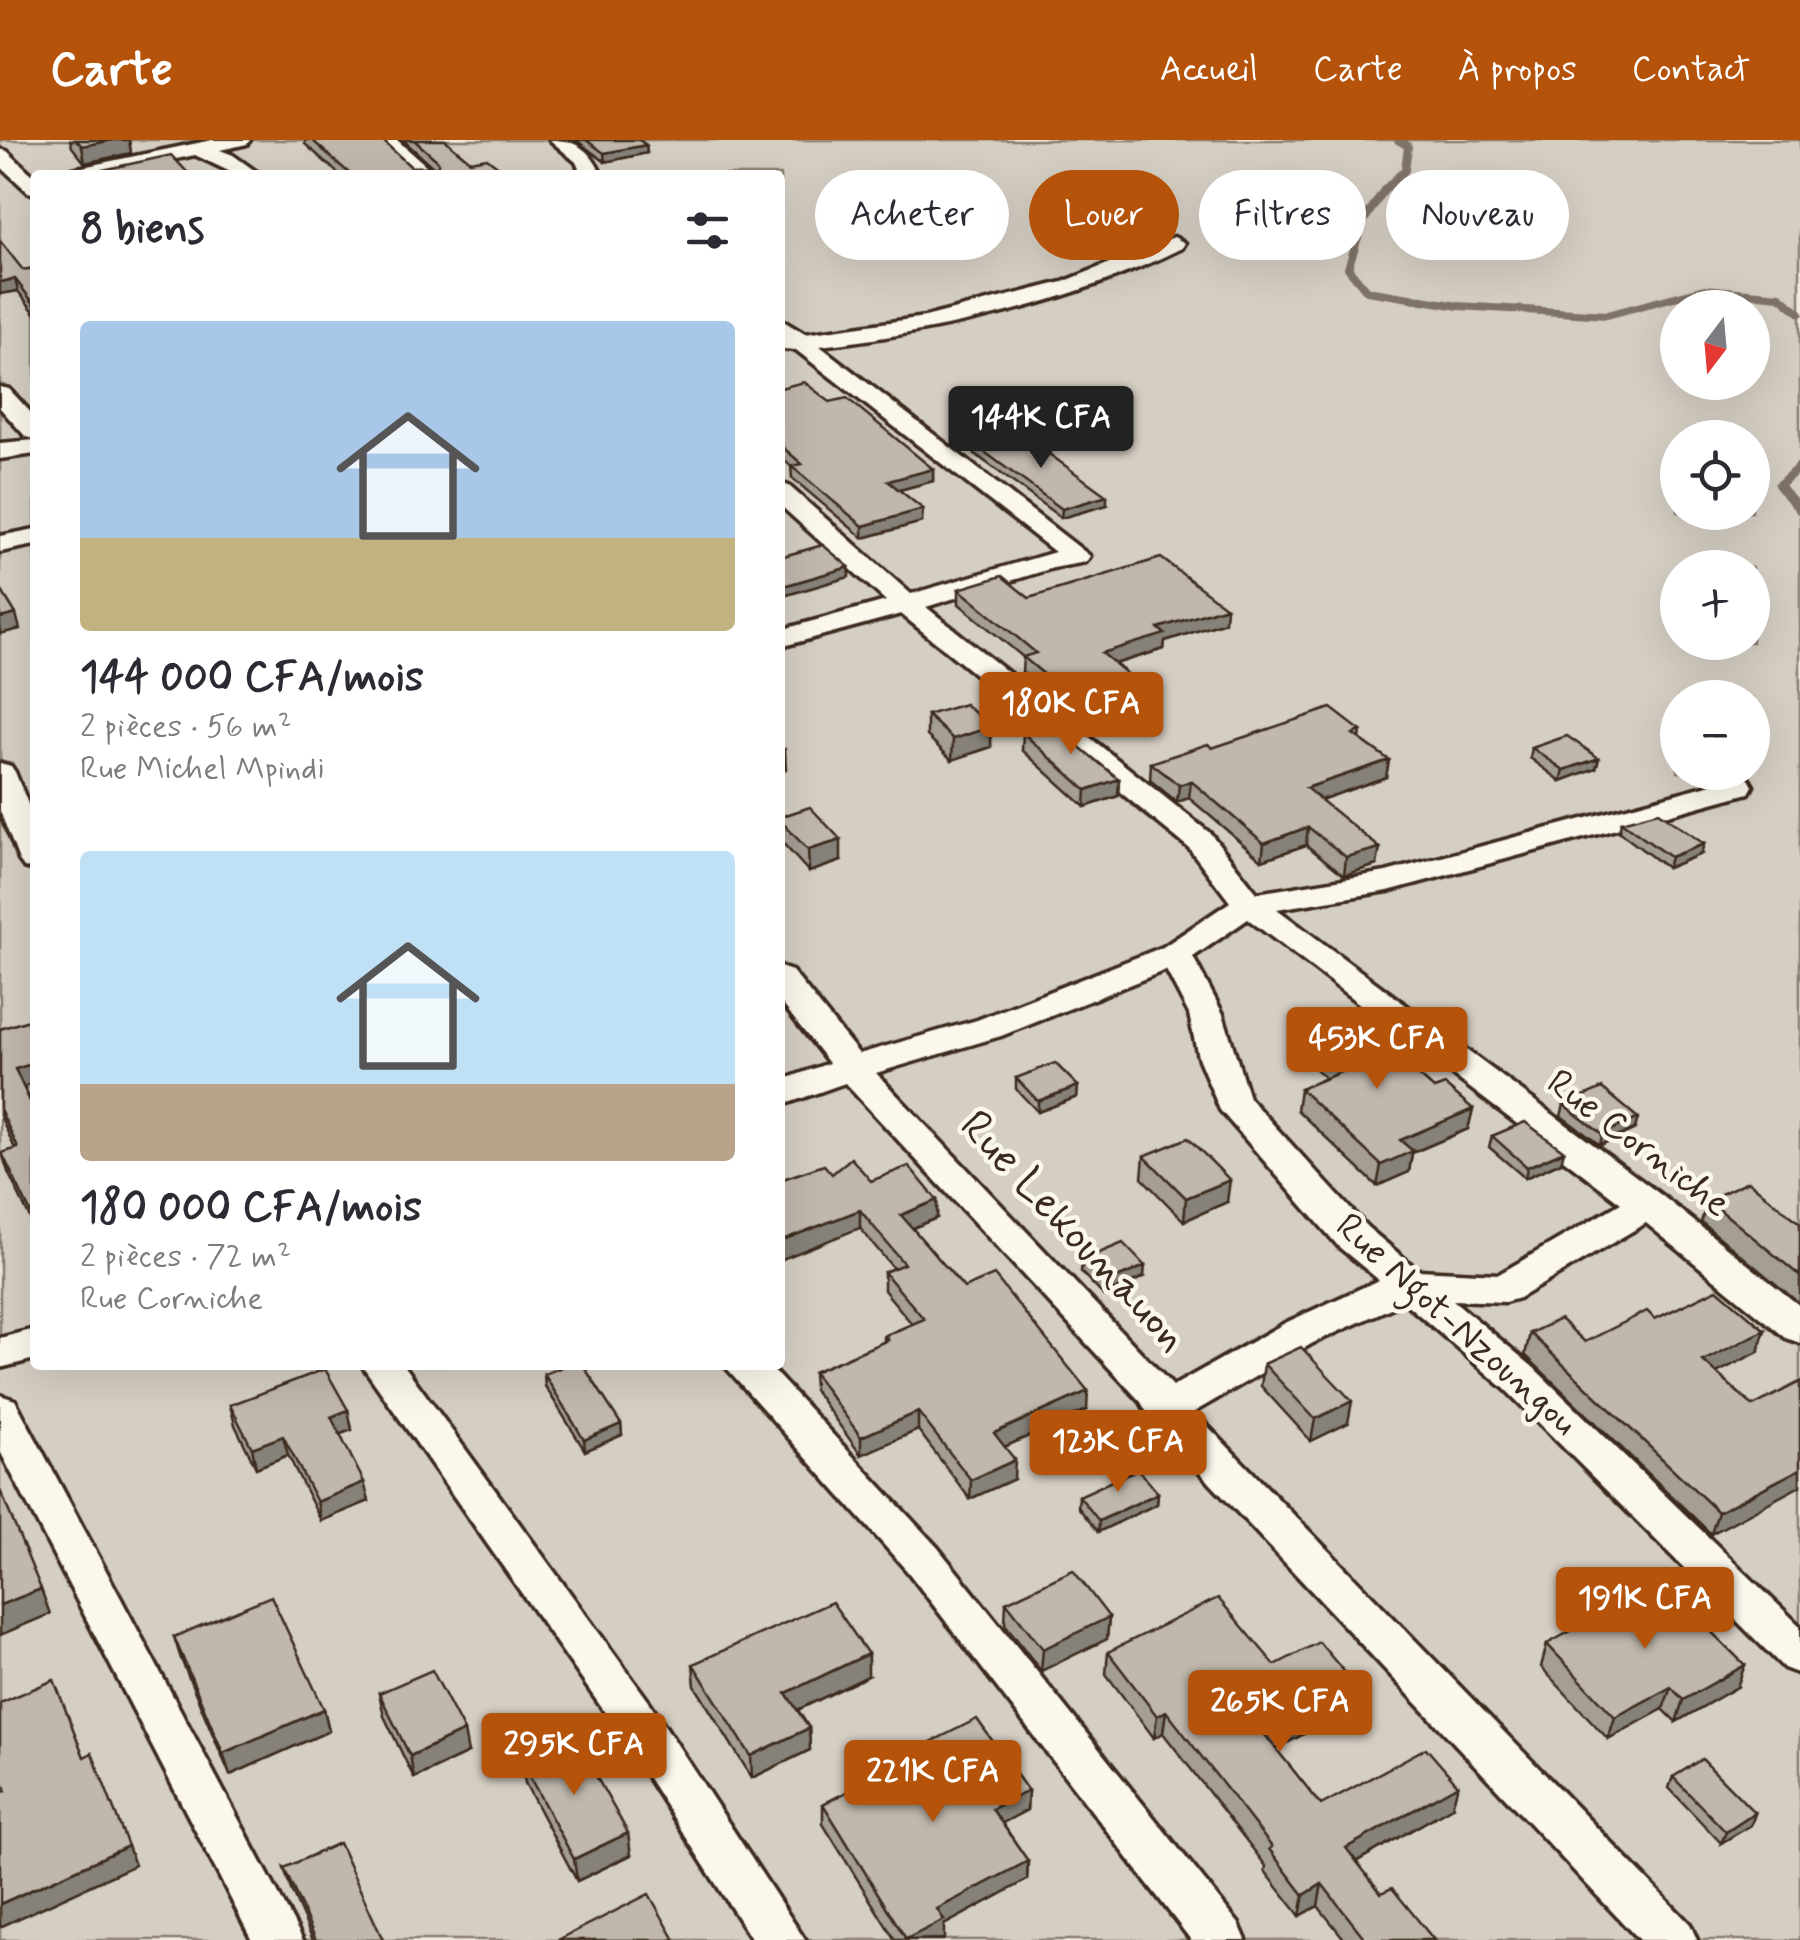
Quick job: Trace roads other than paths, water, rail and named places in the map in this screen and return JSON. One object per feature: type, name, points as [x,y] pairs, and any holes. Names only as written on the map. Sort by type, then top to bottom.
[{"type":"street","points":[[92,170],[180,147],[240,140]]},
{"type":"street","points":[[385,140],[421,170]]},
{"type":"street","points":[[560,140],[584,159],[590,170]]},
{"type":"street","points":[[180,147],[226,159],[243,170]]},
{"type":"street","points":[[0,155],[30,181]]},
{"type":"street","points":[[0,188],[30,184]]},
{"type":"street","points":[[786,338],[888,332],[1067,287],[1119,272],[1142,260]]},
{"type":"street","points":[[785,638],[1021,572],[1046,561],[1076,556],[786,338]]},
{"type":"street","points":[[0,394],[18,426]]},
{"type":"street","points":[[0,451],[30,448]]},
{"type":"street","name":"Rue Corniche","points":[[785,496],[904,602],[1200,840],[1249,904],[1648,1204],[1800,1328]]},
{"type":"street","points":[[0,544],[30,538]]},
{"type":"street","points":[[0,772],[25,857]]},
{"type":"street","points":[[785,1092],[851,1068],[988,1028],[1176,954],[1249,904],[1388,881],[1723,790]]},
{"type":"street","name":"Rue Ngot-Nzoungou","points":[[1176,954],[1206,1014],[1216,1057],[1233,1102],[1353,1237],[1519,1378],[1800,1655]]},
{"type":"street","name":"Rue Lekounauon","points":[[785,984],[851,1068],[1155,1391],[1166,1408],[1672,1940]]},
{"type":"street","points":[[1166,1408],[1299,1332],[1407,1284],[1505,1288],[1648,1204]]},
{"type":"street","points":[[0,1353],[30,1345]]},
{"type":"street","points":[[386,1370],[634,1717],[780,1940]]},
{"type":"street","points":[[749,1370],[923,1560],[1221,1940]]},
{"type":"street","points":[[0,1411],[278,1940]]},
{"type":"waterway","points":[[1398,140],[1408,146],[1405,170],[1384,190],[1363,222],[1348,268],[1367,291],[1459,306],[1607,315],[1705,289],[1780,296],[1800,313]]},
{"type":"waterway","points":[[1800,466],[1779,485],[1800,510]]}]
